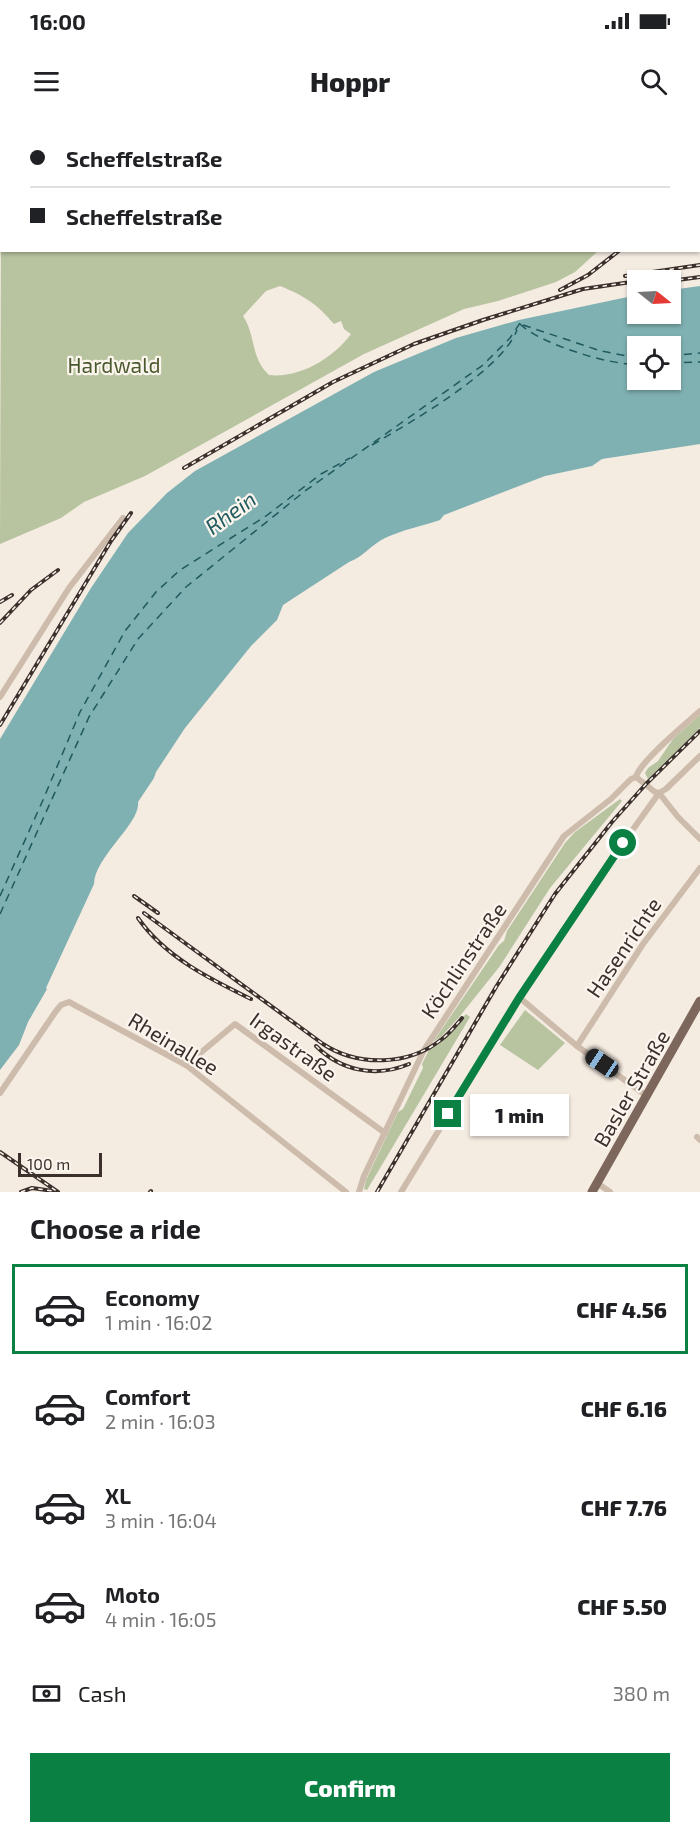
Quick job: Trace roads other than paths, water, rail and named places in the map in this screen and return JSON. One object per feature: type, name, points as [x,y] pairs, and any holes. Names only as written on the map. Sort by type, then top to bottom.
[{"type":"main road","name":"Basler Straße","points":[[594,1188],[700,1001]]},
{"type":"street","points":[[0,697],[69,588],[123,518]]},
{"type":"street","name":"Köchlinstraße","points":[[359,1192],[424,1050],[564,836],[637,777],[637,772],[648,760],[700,711]]},
{"type":"street","points":[[401,1192],[519,998],[596,883],[659,793],[700,756]]},
{"type":"street","points":[[637,777],[659,793],[700,839]]},
{"type":"street","name":"Hasenrichte","points":[[577,1046],[643,944],[700,868]]},
{"type":"street","points":[[519,998],[577,1046],[647,1096]]},
{"type":"street","name":"Rheinallee","points":[[0,1093],[56,1011],[61,1005],[69,1002],[186,1065],[346,1192]]},
{"type":"street","name":"Irgastraße","points":[[186,1065],[235,1024],[385,1133]]},
{"type":"street","points":[[594,1188],[610,1192]]},
{"type":"water","name":"Rhein","points":[[700,286],[700,444],[602,459],[592,466],[545,476],[444,515],[440,520],[392,535],[283,605],[277,620],[251,646],[185,728],[156,772],[138,802],[133,820],[96,873],[94,884],[47,989],[28,1022],[19,1045],[0,1070],[0,739],[91,588],[128,533],[167,493],[195,471],[374,372],[456,338],[519,320],[627,297],[627,324],[681,324],[681,289]]},
{"type":"railway","points":[[560,290],[588,275],[617,252]]},
{"type":"railway","points":[[625,276],[700,265]]},
{"type":"railway","points":[[681,280],[700,277]]},
{"type":"railway","points":[[184,468],[333,382],[414,344],[583,289],[627,283]]},
{"type":"railway","points":[[0,725],[111,541],[131,513]]},
{"type":"railway","points":[[0,623],[31,590],[58,570]]},
{"type":"railway","points":[[0,602],[12,595]]},
{"type":"railway","points":[[377,1192],[496,987],[555,894],[612,822],[646,784],[700,731]]},
{"type":"railway","points":[[134,896],[158,913]]},
{"type":"railway","points":[[144,913],[323,1044],[352,1057],[383,1060],[399,1059],[414,1054],[442,1039],[462,1018]]},
{"type":"railway","points":[[138,918],[161,944],[189,966],[251,999]]},
{"type":"railway","points":[[316,1046],[336,1061],[360,1070],[384,1071],[409,1064]]},
{"type":"railway","points":[[0,1152],[58,1192]]},
{"type":"railway","points":[[21,1192],[32,1188],[53,1191]]},
{"type":"park label","name":"Hardwald","points":[[114,364]]}]
